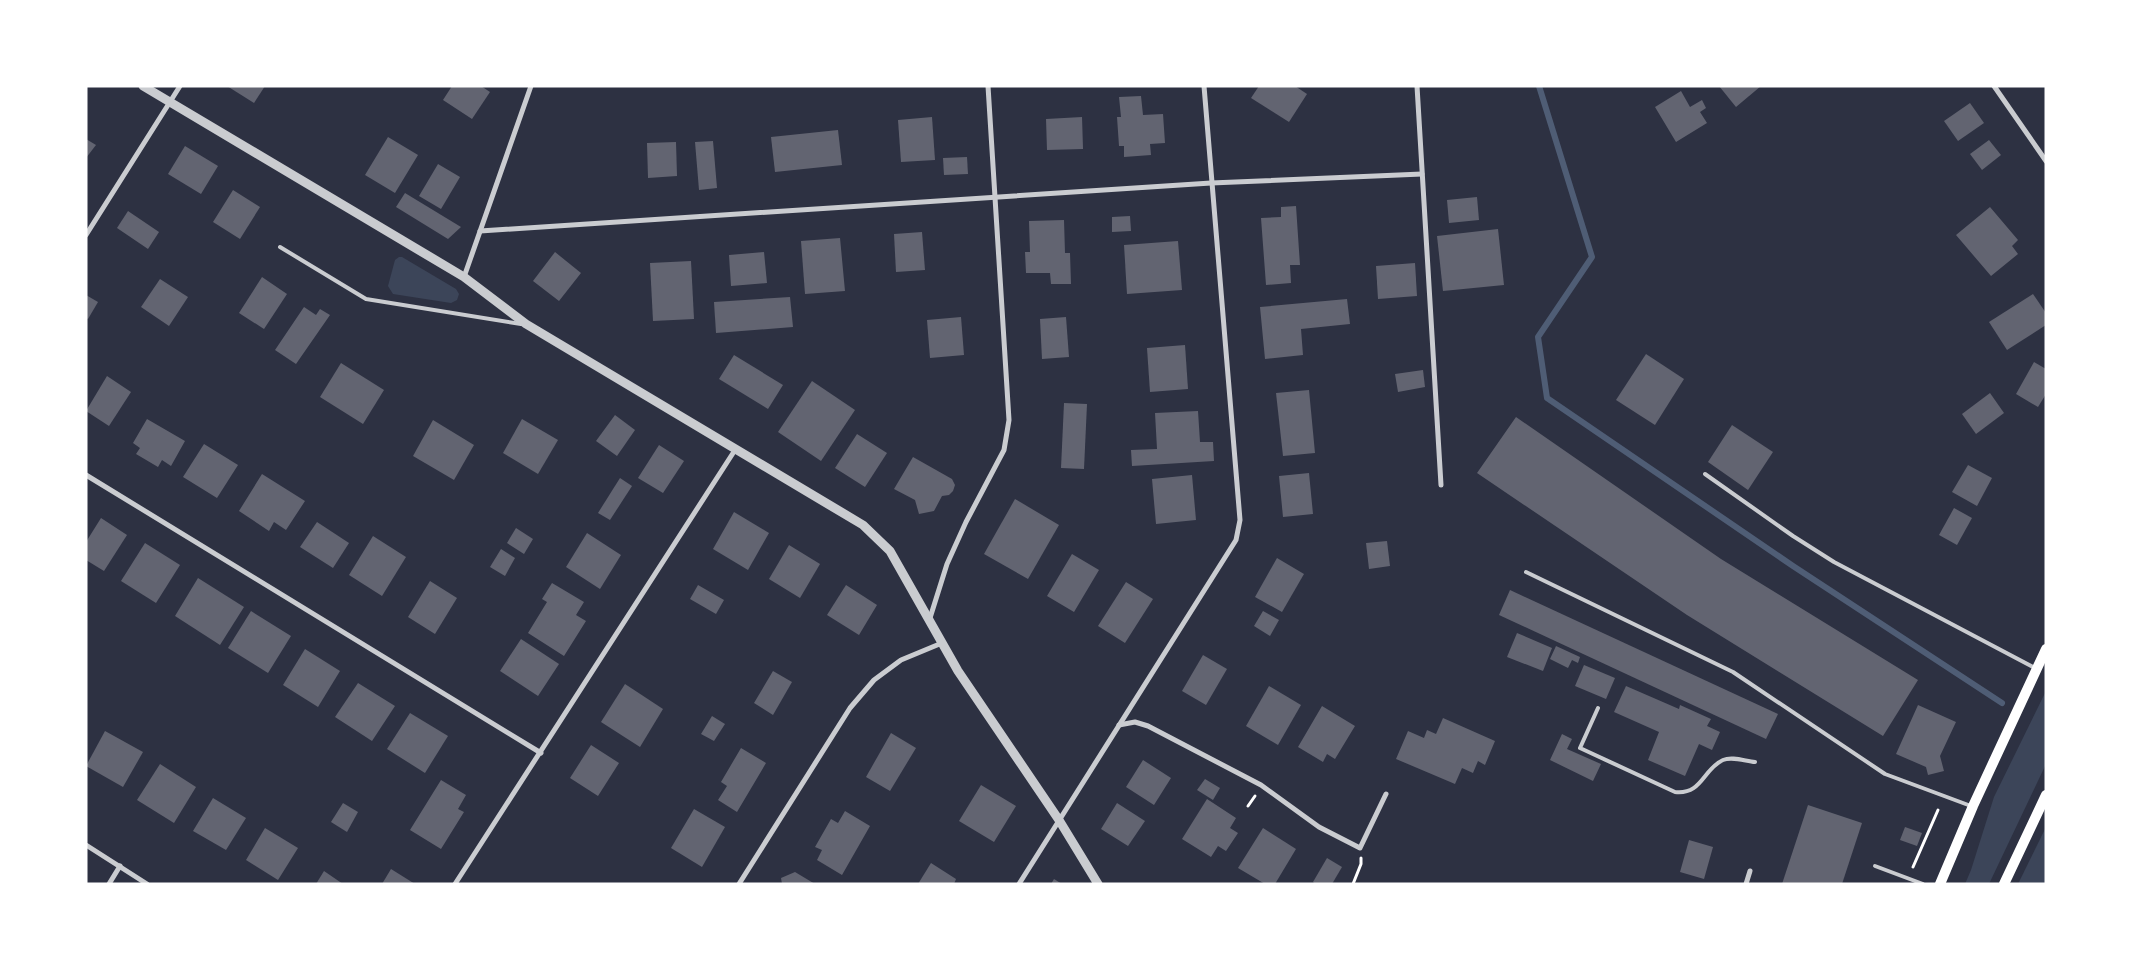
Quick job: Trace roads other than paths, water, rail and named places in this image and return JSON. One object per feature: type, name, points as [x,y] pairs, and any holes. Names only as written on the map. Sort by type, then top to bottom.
[{"type":"main road","points":[[1940,884],[1973,806],[2046,649]]},
{"type":"main road","points":[[2004,884],[2046,794]]},
{"type":"street","points":[[143,86],[464,277],[526,324],[863,525],[890,550],[930,618],[958,671],[1059,820],[1098,884]]},
{"type":"street","points":[[86,235],[180,86]]},
{"type":"street","points":[[464,277],[531,86]]},
{"type":"street","points":[[930,618],[947,564],[966,522],[1004,450],[1009,420],[988,86]]},
{"type":"street","points":[[1019,884],[1236,540],[1240,520],[1204,86]]},
{"type":"street","points":[[1417,86],[1441,485]]},
{"type":"street","points":[[1994,86],[2046,161]]},
{"type":"street","points":[[480,231],[1211,183],[1422,174]]},
{"type":"street","points":[[455,884],[735,450]]},
{"type":"street","points":[[86,476],[541,753]]},
{"type":"street","points":[[739,884],[850,708],[874,680],[901,660],[943,643]]},
{"type":"street","points":[[1119,725],[1135,722],[1148,726],[1224,764],[1261,786],[1319,828],[1360,848],[1386,794]]},
{"type":"street","points":[[86,845],[147,884]]},
{"type":"street","points":[[109,884],[120,866]]},
{"type":"street","points":[[1746,884],[1750,871]]},
{"type":"lane","points":[[280,247],[366,299],[526,324]]},
{"type":"lane","points":[[1705,474],[1793,536],[1834,562],[2037,669]]},
{"type":"lane","points":[[1526,572],[1733,672],[1884,774],[1973,806]]},
{"type":"lane","points":[[1598,708],[1580,748],[1675,792],[1685,793],[1693,789],[1722,760],[1732,758],[1755,762]]},
{"type":"lane","points":[[1875,866],[1923,884]]},
{"type":"waterway","points":[[1539,86],[1592,257],[1538,337],[1547,398],[1793,566],[2002,703]]}]
